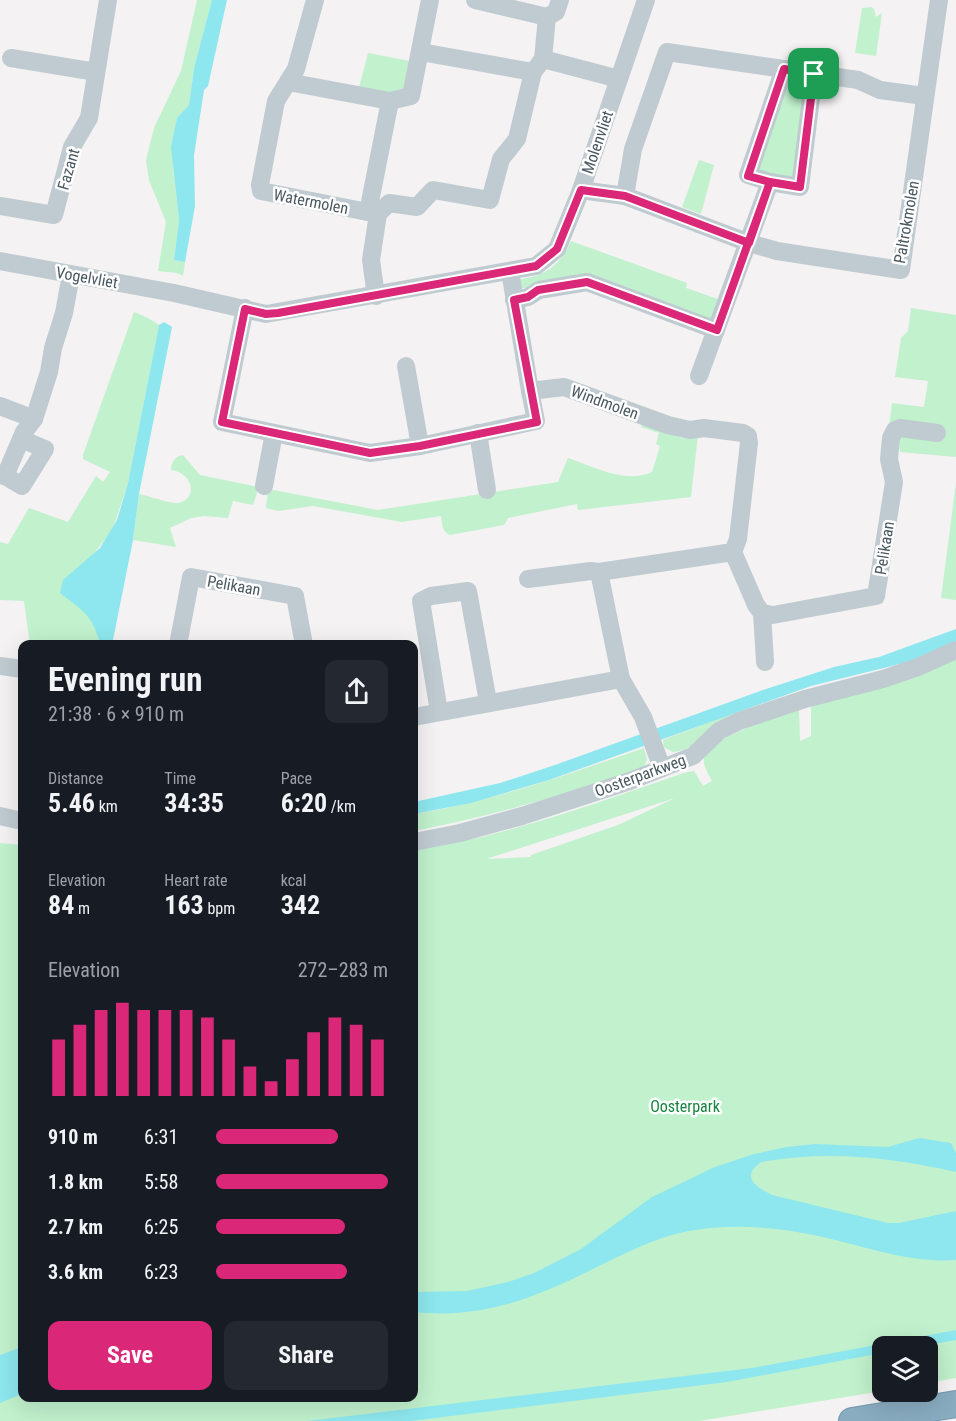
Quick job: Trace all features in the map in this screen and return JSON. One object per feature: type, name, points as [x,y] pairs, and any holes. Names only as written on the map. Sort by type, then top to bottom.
[{"type":"highway","points":[[852,1421],[956,1404]]},
{"type":"street","name":"Fazant","points":[[0,206],[54,215],[72,147],[89,118],[108,0]]},
{"type":"street","name":"Watermolen","points":[[315,0],[296,69],[276,101],[260,185],[261,191],[373,213]]},
{"type":"street","points":[[288,82],[390,101],[411,96],[430,0]]},
{"type":"street","points":[[487,1],[547,17],[556,12],[560,0]]},
{"type":"street","name":"Molenvliet","points":[[174,293],[266,314],[536,266],[557,249],[581,190],[646,0]]},
{"type":"street","name":"Paltrokmolen","points":[[581,190],[625,196],[749,243],[777,251],[901,270],[939,0]]},
{"type":"street","points":[[373,213],[389,203],[417,207],[433,190],[490,200],[501,159],[517,140],[538,65],[547,17]]},
{"type":"street","points":[[421,52],[538,65],[619,79]]},
{"type":"street","points":[[625,196],[633,149],[667,52],[858,81],[880,90],[924,96]]},
{"type":"street","points":[[11,58],[96,72]]},
{"type":"street","points":[[784,69],[748,176],[800,187],[814,74]]},
{"type":"street","name":"Watermolen","points":[[376,296],[371,260],[373,213],[390,101]]},
{"type":"street","points":[[699,376],[770,182]]},
{"type":"street","name":"Vogelvliet","points":[[0,261],[174,293]]},
{"type":"street","points":[[245,309],[222,422],[370,453],[420,446],[537,422],[510,272]]},
{"type":"street","points":[[21,439],[45,449],[22,486],[3,476],[21,439],[34,419],[49,372],[71,275]]},
{"type":"street","points":[[514,300],[528,297],[538,290],[587,282],[717,330]]},
{"type":"street","points":[[406,366],[420,446]]},
{"type":"street","name":"Windmolen","points":[[530,391],[564,387],[668,425],[690,430],[704,428],[743,433],[748,436],[738,538],[733,552]]},
{"type":"street","points":[[0,406],[34,419]]},
{"type":"street","name":"Pelikaan","points":[[762,613],[773,615],[876,596],[894,482],[888,459],[891,438],[894,430],[900,428],[937,433]]},
{"type":"street","points":[[264,486],[274,433]]},
{"type":"street","points":[[478,433],[487,490]]},
{"type":"street","points":[[528,579],[599,572],[733,552],[756,605],[762,613],[765,662]]},
{"type":"street","points":[[599,572],[621,679],[643,717],[662,768]]},
{"type":"street","name":"Pelikaan","points":[[179,640],[191,577],[296,596],[303,640]]},
{"type":"street","points":[[439,712],[422,601],[430,596],[468,591],[488,702]]},
{"type":"street","name":"Oosterparkweg","points":[[418,841],[460,833],[522,816],[662,768],[693,756],[719,731],[739,721],[805,699],[883,679],[956,650]]},
{"type":"street","points":[[0,666],[18,668]]},
{"type":"street","points":[[418,716],[621,679]]},
{"type":"street","points":[[0,816],[18,820]]},
{"type":"green space","points":[[197,0],[212,0],[194,68],[189,105],[177,118],[173,168],[179,220],[174,260],[185,262],[183,276],[158,271],[166,222],[149,180],[146,160],[154,128],[181,71]]},
{"type":"green space","points":[[871,7],[876,17],[882,13],[876,56],[855,53],[862,8]]},
{"type":"green space","points":[[368,53],[415,62],[406,103],[357,96]]},
{"type":"green space","points":[[787,77],[809,81],[795,182],[752,172]]},
{"type":"green space","points":[[699,160],[714,165],[701,214],[682,207]]},
{"type":"green space","points":[[571,241],[687,283],[686,288],[721,300],[713,321],[586,276],[519,289],[517,280],[536,276],[550,269],[561,258]]},
{"type":"green space","points":[[911,308],[956,315],[956,457],[900,452],[899,443],[889,427],[892,403],[924,407],[928,381],[895,377],[901,338],[908,331]]},
{"type":"green space","points":[[134,312],[159,325],[128,483],[112,531],[90,558],[87,614],[97,629],[99,640],[29,640],[24,601],[0,600],[0,542],[8,544],[29,508],[68,522],[96,476],[103,482],[110,472],[83,459]]},
{"type":"green space","points":[[642,423],[682,438],[698,434],[691,497],[578,510],[577,504],[508,518],[504,525],[450,535],[444,530],[441,516],[402,522],[313,506],[278,511],[266,508],[268,489],[378,510],[558,482],[568,458],[610,473],[641,475],[652,472],[660,446],[656,444],[659,433],[641,427]]},
{"type":"green space","points":[[183,455],[200,475],[259,487],[253,505],[233,501],[228,518],[204,516],[191,518],[170,528],[176,547],[133,540],[139,494],[176,503],[188,498],[191,487],[189,481],[179,472],[171,470],[174,460]]},
{"type":"green space","points":[[956,483],[956,600],[941,598]]},
{"type":"green space","name":"Oosterpark","points":[[956,657],[956,1378],[938,1381],[938,1336],[872,1336],[872,1393],[699,1421],[0,1421],[0,843],[18,845],[18,1402],[418,1402],[418,848],[474,839],[507,830],[684,773],[694,771],[703,786],[712,781],[704,762],[708,751],[746,728],[799,709],[800,741],[811,736],[811,705]],"holes":[[[675,798],[618,825],[531,855],[531,857],[486,859]]]},
{"type":"green space","points":[[736,712],[713,725],[684,750],[673,752],[664,747],[663,740]]},
{"type":"green space","points":[[644,748],[647,759],[644,768],[587,787],[530,804],[418,830],[418,813],[473,802],[559,777]]},
{"type":"water","points":[[212,0],[227,0],[208,86],[204,90],[194,155],[195,206],[185,262],[174,260],[179,220],[171,147],[177,118],[189,105],[194,68]]},
{"type":"water","points":[[164,322],[172,327],[139,494],[133,540],[113,640],[98,640],[91,620],[60,593],[63,580],[100,548],[117,520],[128,483],[159,325]]},
{"type":"water","points":[[956,629],[956,641],[916,660],[811,686],[549,780],[471,803],[418,813],[418,801],[500,783],[763,690],[834,667],[879,657]]},
{"type":"water","points":[[919,1138],[951,1143],[956,1153],[956,1172],[883,1159],[810,1156],[761,1162],[755,1167],[751,1177],[756,1185],[772,1195],[888,1223],[899,1223],[956,1211],[956,1260],[908,1257],[781,1229],[712,1228],[681,1233],[654,1241],[525,1299],[461,1313],[418,1312],[418,1292],[467,1291],[508,1282],[534,1273],[581,1249],[652,1197],[715,1167],[754,1154],[787,1147],[815,1144],[888,1147]]},
{"type":"water","points":[[956,1330],[956,1340],[938,1343],[938,1336],[924,1336]]},
{"type":"water","points":[[872,1346],[872,1355],[727,1382],[411,1421],[307,1421],[752,1368]]},
{"type":"water","points":[[18,1348],[18,1396],[0,1403],[0,1355]]},
{"type":"route","points":[[814,74],[784,69],[748,176],[770,182],[749,243],[717,330],[587,282],[538,290],[528,297],[514,300],[537,422],[420,446],[370,453],[222,422],[245,309],[266,314],[278,313],[536,266],[548,259],[557,249],[581,190],[625,196],[749,243],[770,182],[800,187],[814,74]]}]
